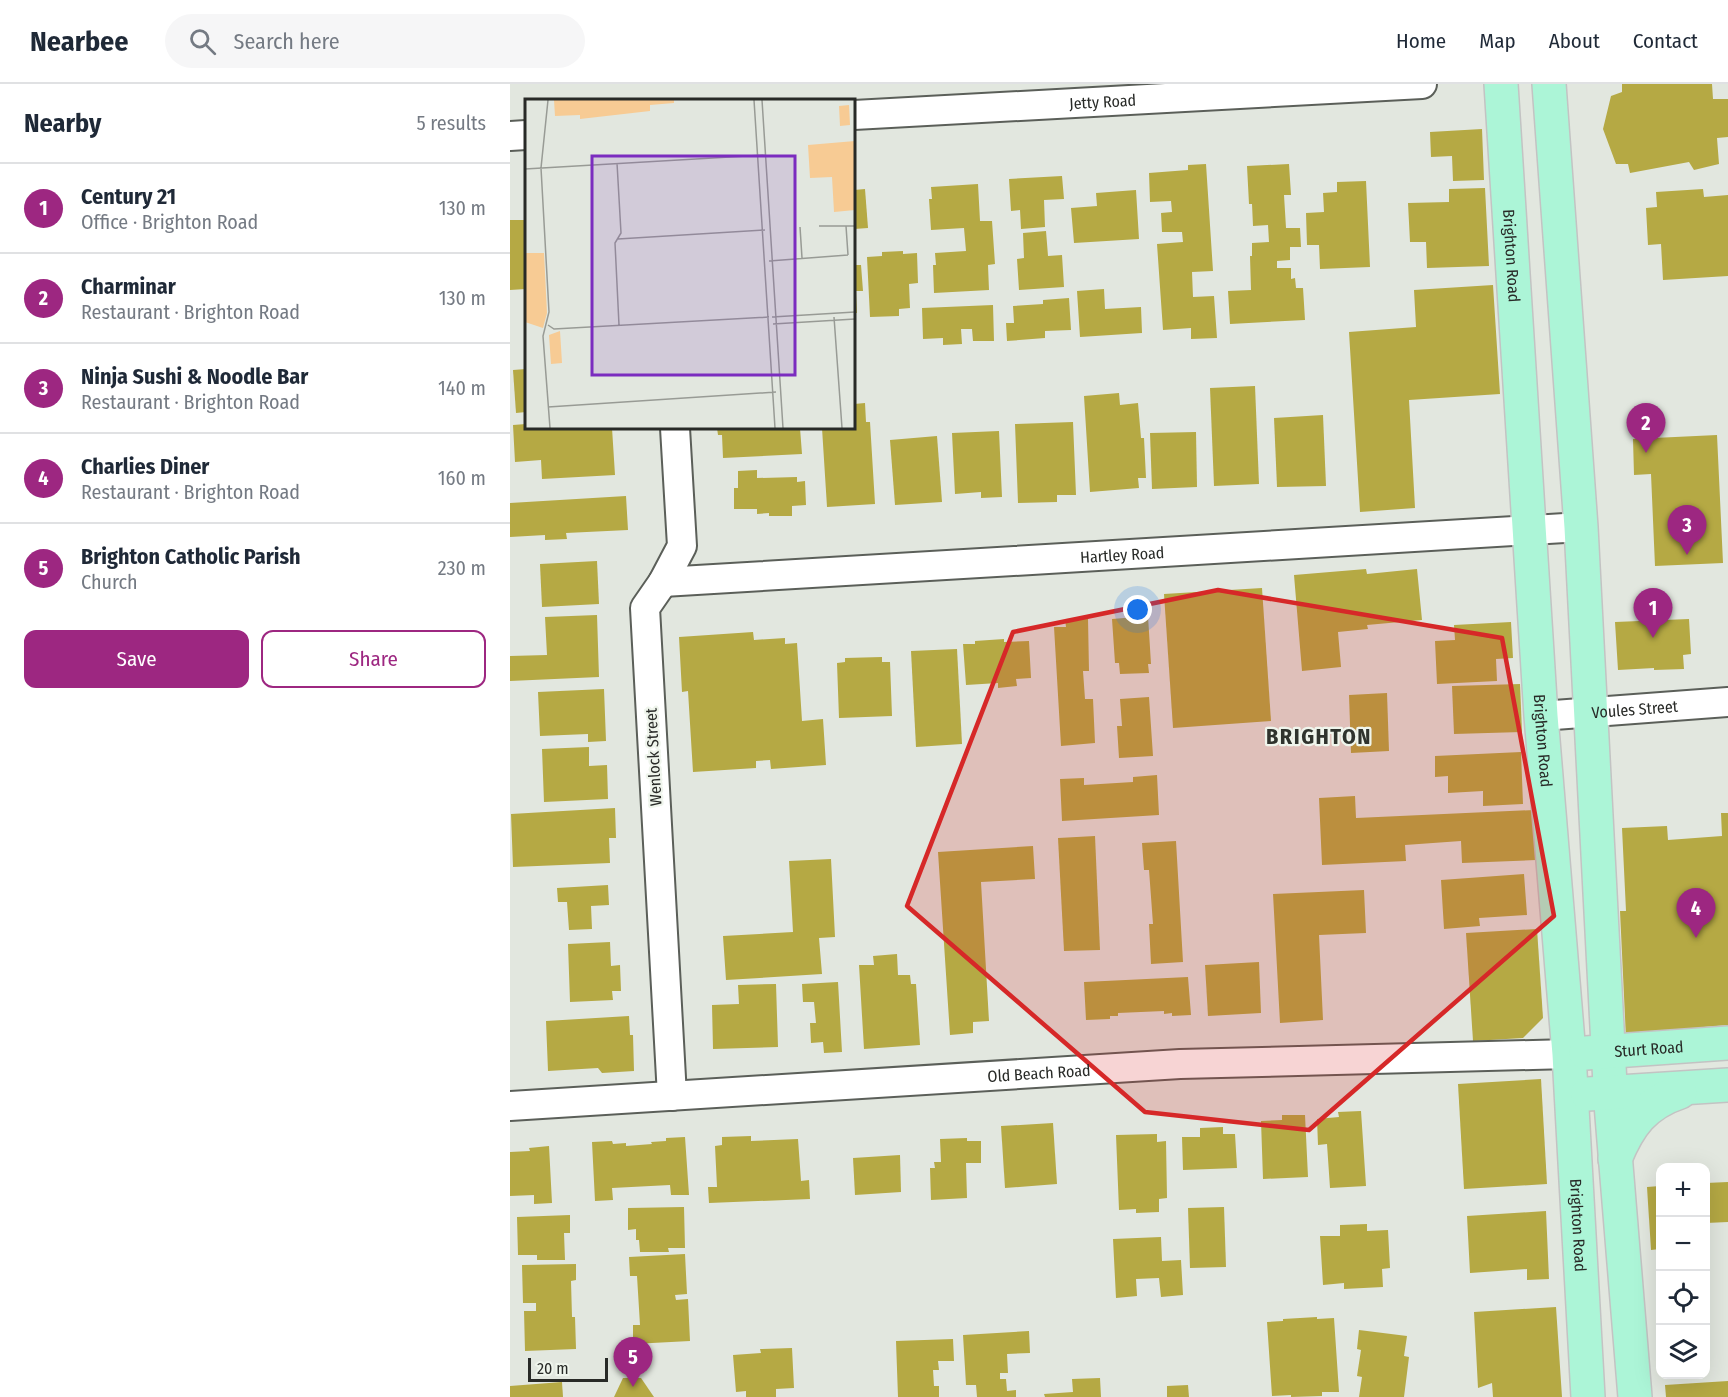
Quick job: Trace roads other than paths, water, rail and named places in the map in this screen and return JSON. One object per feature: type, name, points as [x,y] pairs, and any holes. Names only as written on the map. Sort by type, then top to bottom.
[{"type":"main road","name":"Brighton Road","points":[[1501,84],[1541,716],[1572,1095],[1588,1397]]},
{"type":"main road","points":[[1549,84],[1581,527],[1615,1159],[1635,1397]]},
{"type":"main road","name":"Sturt Road","points":[[1569,1054],[1728,1043]]},
{"type":"main road","points":[[1572,1095],[1728,1085]]},
{"type":"main road","points":[[1615,1159],[1625,1135],[1640,1116],[1663,1097],[1696,1086]]},
{"type":"street","name":"Jetty Road","points":[[855,115],[1422,84]]},
{"type":"street","points":[[510,136],[525,135]]},
{"type":"street","name":"Wenlock Street","points":[[672,1096],[645,608],[663,582],[682,546],[675,429]]},
{"type":"street","name":"Hartley Road","points":[[663,582],[1581,527]]},
{"type":"street","name":"Voules Street","points":[[1541,716],[1728,702]]},
{"type":"street","name":"Old Beach Road","points":[[510,1106],[1180,1064],[1569,1054]]},
{"type":"place","name":"Charminar","points":[[1646,453]]},
{"type":"place","name":"Ninja Sushi & Noodle Bar","points":[[1687,555]]},
{"type":"place","name":"Century 21","points":[[1653,638]]},
{"type":"place","name":"Charlies Diner","points":[[1696,938]]},
{"type":"place","name":"Brighton Catholic Parish","points":[[633,1387]]},
{"type":"district","name":"BRIGHTON","points":[[1319,736]]}]
